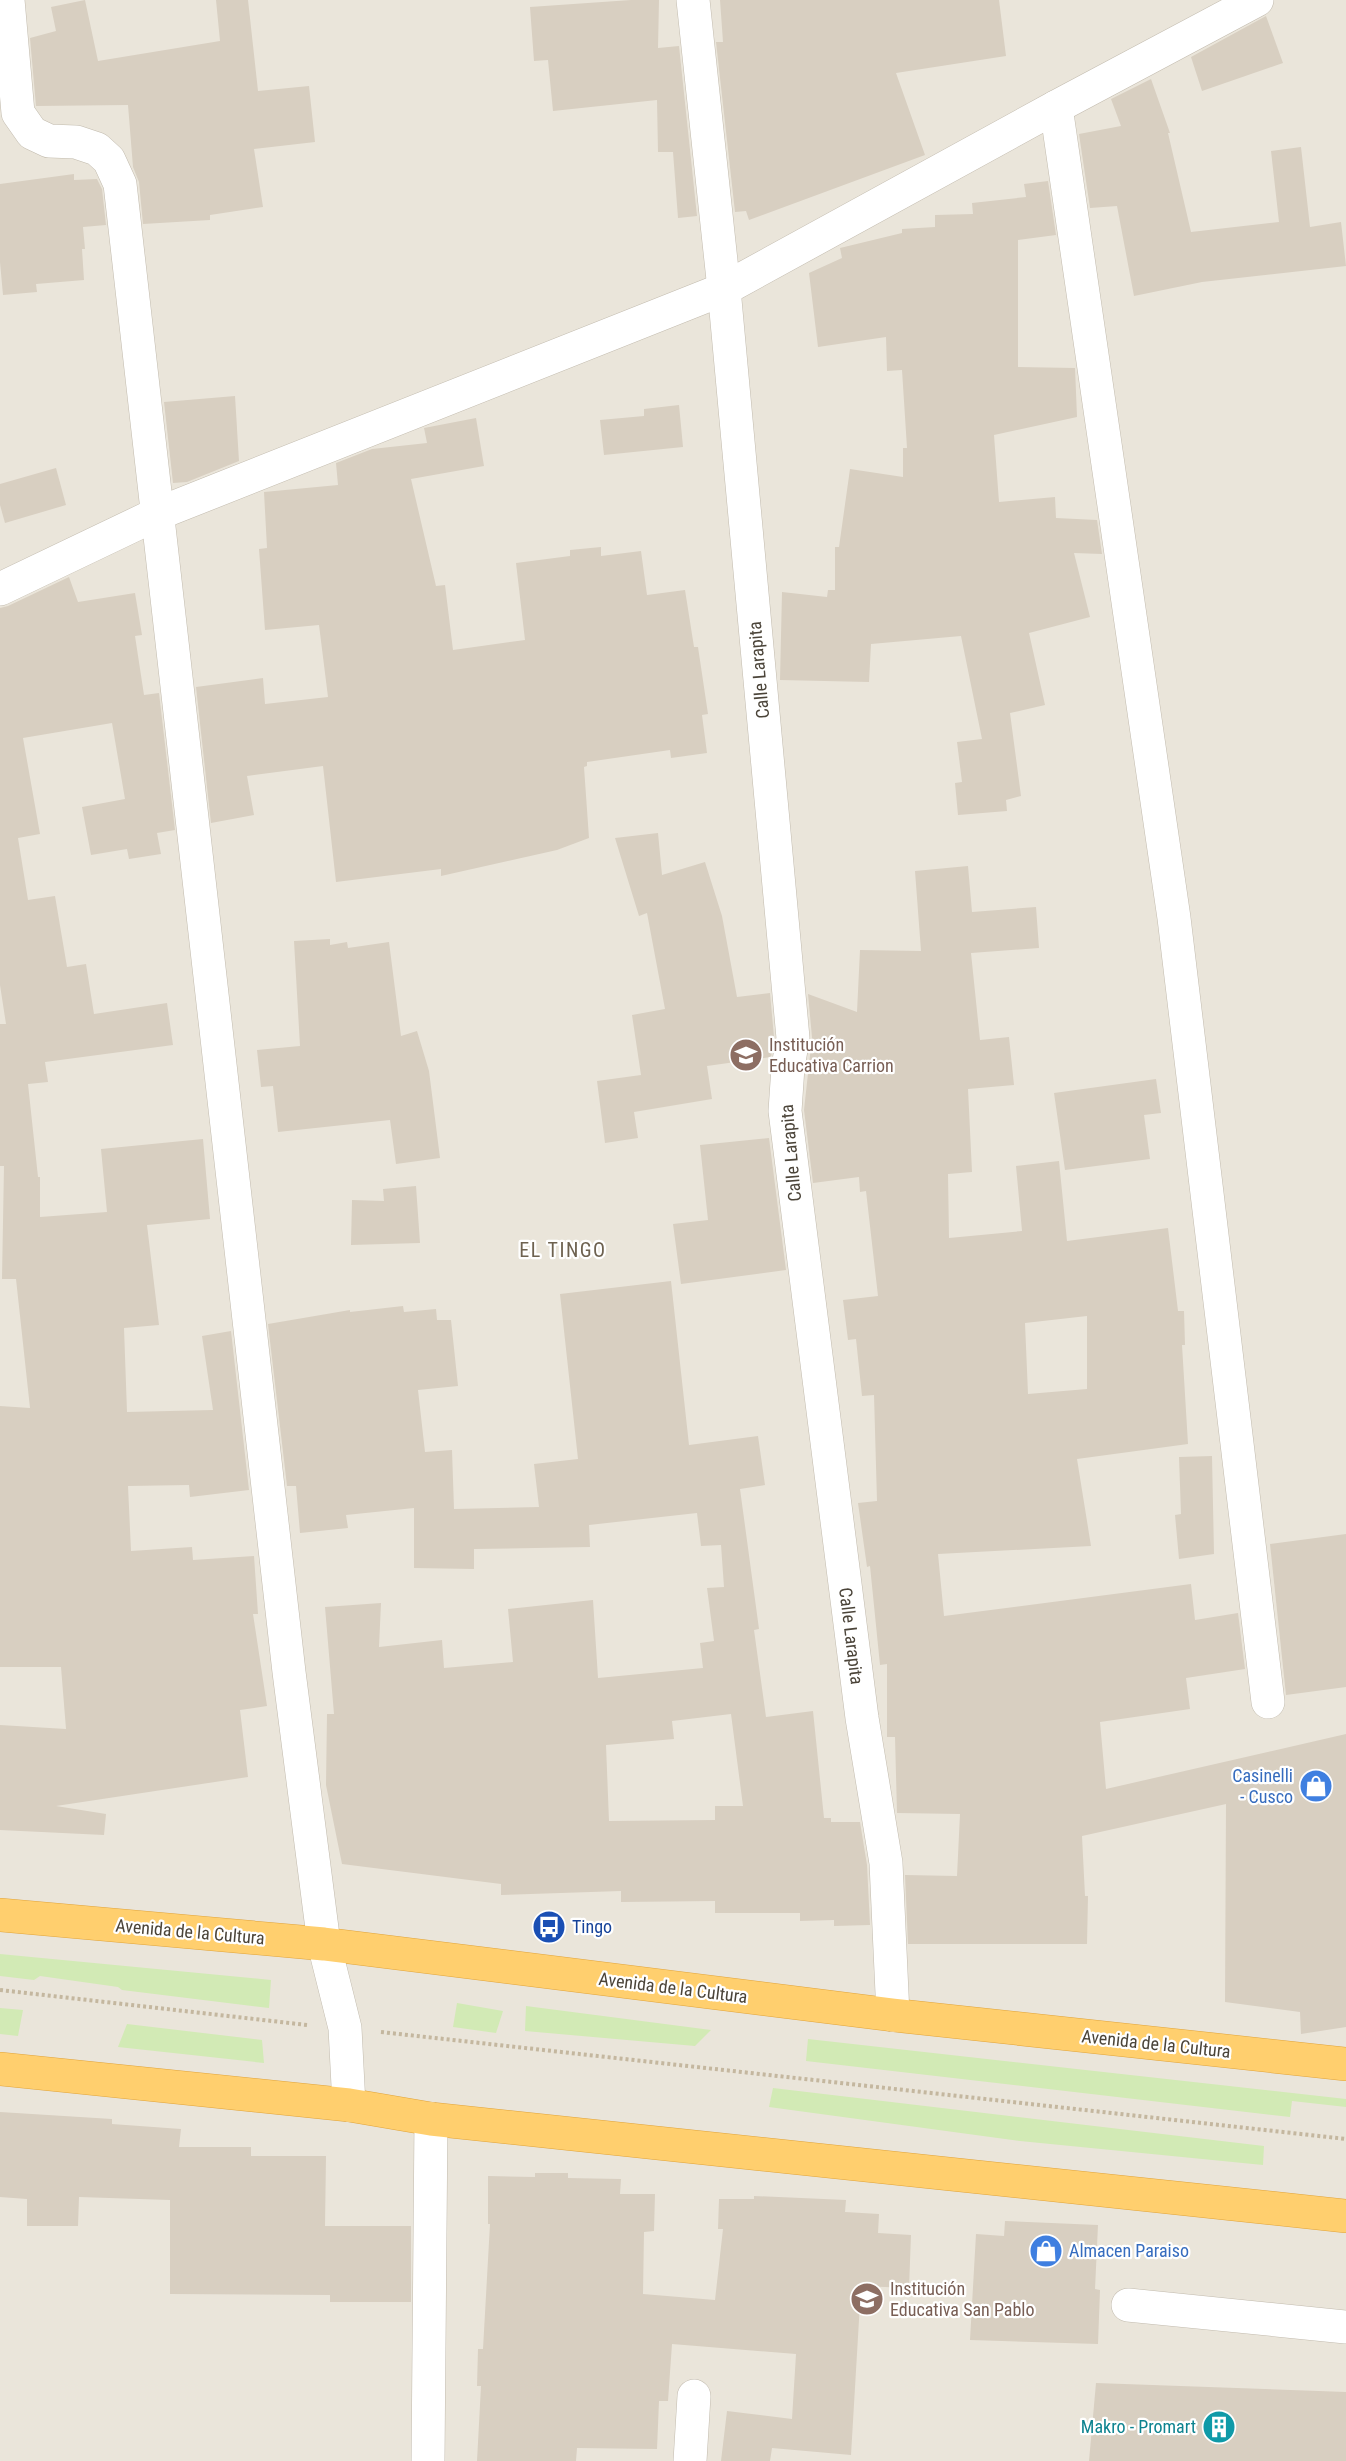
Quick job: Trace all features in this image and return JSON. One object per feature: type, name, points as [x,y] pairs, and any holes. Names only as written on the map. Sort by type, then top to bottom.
[{"type":"highway","name":"Avenida de la Cultura","points":[[0,1915],[324,1944],[893,2015],[1346,2064]]},
{"type":"highway","points":[[0,2069],[349,2105],[431,2119],[1346,2216]]},
{"type":"street","points":[[8,0],[18,113],[32,133],[49,141],[76,142],[97,149],[109,160],[120,184],[289,1672],[324,1944],[345,2028],[349,2105]]},
{"type":"street","name":"Calle Larapita","points":[[693,0],[724,289],[793,1038],[785,1111],[861,1718],[886,1863],[893,2015]]},
{"type":"street","points":[[0,589],[157,514],[724,289],[1056,106],[1257,0]]},
{"type":"street","points":[[1056,106],[1174,918],[1268,1702]]},
{"type":"street","points":[[428,2461],[431,2119]]},
{"type":"street","points":[[1128,2305],[1346,2327]]},
{"type":"street","points":[[690,2461],[694,2396]]},
{"type":"path","points":[[0,1990],[264,2022],[345,2028],[1346,2139]]},
{"type":"shaded area","points":[[0,0],[1346,0],[1346,2461],[0,2461]]},
{"type":"green space","points":[[0,1954],[271,1980],[269,2008],[122,1990],[118,1987],[40,1976],[34,1980],[0,1976]]},
{"type":"green space","points":[[457,2003],[503,2011],[496,2033],[453,2027]]},
{"type":"green space","points":[[526,2006],[711,2030],[695,2046],[525,2031]]},
{"type":"green space","points":[[0,2008],[23,2010],[18,2036],[0,2034]]},
{"type":"green space","points":[[127,2024],[262,2040],[264,2063],[118,2047]]},
{"type":"green space","points":[[808,2039],[1346,2099],[1346,2107],[1292,2101],[1290,2117],[806,2061]]},
{"type":"green space","points":[[773,2088],[1264,2146],[1263,2165],[1020,2141],[769,2107]]},
{"type":"building","points":[[85,0],[98,61],[220,41],[216,0],[248,0],[258,91],[309,86],[315,142],[254,149],[263,207],[210,215],[210,220],[143,224],[139,182],[133,167],[128,105],[36,106],[30,38],[56,31],[51,7]]},
{"type":"building","points":[[659,0],[658,48],[679,46],[697,216],[678,218],[673,152],[658,152],[657,100],[553,111],[548,60],[534,61],[530,7]]},
{"type":"building","points":[[720,0],[999,0],[1006,56],[896,73],[925,155],[749,220],[746,211],[735,212],[716,42],[723,42]]},
{"type":"building","points":[[1266,16],[1283,63],[1202,91],[1191,57]]},
{"type":"building","points":[[1151,79],[1170,133],[1168,133],[1191,232],[1279,222],[1271,151],[1301,147],[1310,227],[1341,222],[1346,266],[1202,282],[1134,296],[1117,206],[1090,208],[1079,134],[1121,126],[1111,99]]},
{"type":"building","points":[[74,174],[74,180],[97,179],[102,189],[106,225],[83,227],[84,280],[36,284],[37,292],[3,295],[0,262],[0,184]]},
{"type":"building","points":[[1048,181],[1056,235],[1018,240],[1018,367],[1075,368],[1077,417],[994,435],[999,502],[1055,497],[1056,518],[1097,520],[1102,554],[1074,553],[1090,617],[1029,633],[1045,705],[1010,713],[1021,796],[1006,800],[1007,811],[958,815],[955,783],[962,782],[957,742],[982,739],[961,636],[871,644],[869,682],[780,680],[782,592],[827,597],[828,590],[835,590],[835,547],[839,547],[850,469],[903,477],[903,448],[907,448],[902,370],[887,371],[886,337],[818,347],[809,273],[842,258],[840,248],[902,233],[902,229],[935,227],[935,215],[973,214],[972,203],[1026,197],[1024,184]]},
{"type":"building","points":[[235,396],[239,461],[187,482],[173,483],[164,402]]},
{"type":"building","points":[[679,405],[683,447],[604,455],[600,420],[644,416],[644,409]]},
{"type":"building","points":[[476,418],[484,466],[411,479],[436,586],[445,585],[453,650],[525,640],[516,563],[570,556],[570,550],[601,547],[601,556],[641,551],[647,595],[685,590],[694,647],[698,647],[708,714],[702,715],[707,753],[671,758],[670,750],[587,762],[587,766],[584,767],[589,838],[557,850],[441,876],[441,869],[336,882],[323,766],[247,776],[254,815],[211,823],[196,687],[263,678],[265,704],[328,697],[319,625],[265,630],[259,549],[267,548],[264,492],[338,485],[336,463],[372,449],[427,443],[424,428]]},
{"type":"building","points":[[56,468],[66,505],[5,523],[0,505],[0,484]]},
{"type":"building","points":[[69,577],[78,602],[135,593],[142,635],[135,636],[144,695],[159,693],[175,830],[157,833],[161,854],[129,859],[127,849],[91,855],[82,807],[125,799],[112,723],[23,738],[40,834],[18,838],[28,900],[55,896],[67,967],[86,964],[94,1014],[167,1003],[173,1045],[45,1062],[48,1082],[28,1084],[38,1177],[40,1177],[40,1217],[107,1212],[101,1149],[203,1139],[210,1219],[147,1225],[159,1325],[124,1328],[127,1412],[213,1410],[202,1336],[231,1331],[249,1490],[190,1497],[189,1485],[128,1486],[131,1551],[192,1547],[193,1560],[254,1556],[258,1614],[253,1614],[267,1706],[240,1710],[248,1777],[56,1806],[106,1814],[104,1835],[0,1830],[0,1725],[66,1729],[61,1667],[0,1667],[0,1406],[30,1408],[16,1279],[2,1279],[4,1166],[0,1166],[0,1024],[6,1024],[0,985],[0,608]]},
{"type":"building","points":[[658,833],[662,875],[705,862],[722,916],[737,997],[770,993],[774,1037],[771,1057],[707,1066],[712,1099],[634,1112],[638,1138],[605,1143],[597,1081],[641,1075],[632,1015],[665,1009],[647,913],[639,916],[615,838]]},
{"type":"building","points":[[968,866],[972,912],[1036,907],[1039,948],[971,953],[980,1040],[1009,1037],[1014,1085],[968,1089],[972,1172],[948,1174],[949,1238],[1022,1231],[1016,1166],[1059,1161],[1067,1241],[1168,1228],[1178,1311],[1184,1311],[1185,1345],[1182,1345],[1188,1444],[1077,1459],[1091,1546],[938,1554],[944,1616],[1191,1584],[1195,1620],[1238,1613],[1245,1669],[1186,1678],[1190,1709],[1100,1722],[1106,1789],[1346,1734],[1346,2027],[1301,2034],[1300,2012],[1225,2002],[1226,1804],[1082,1836],[1085,1896],[1088,1896],[1087,1944],[908,1944],[905,1875],[957,1876],[960,1814],[897,1813],[895,1737],[887,1737],[887,1664],[880,1665],[870,1566],[867,1567],[858,1503],[877,1501],[874,1395],[862,1396],[856,1339],[848,1340],[843,1300],[878,1296],[866,1191],[860,1192],[859,1177],[813,1183],[804,1110],[812,1037],[808,994],[857,1012],[860,950],[921,951],[915,871]],"holes":[[[1087,1316],[1087,1389],[1028,1394],[1025,1323]]]},
{"type":"building","points":[[330,939],[330,945],[347,942],[348,948],[389,942],[401,1036],[417,1031],[429,1071],[440,1158],[396,1164],[390,1120],[278,1132],[273,1086],[261,1087],[257,1050],[300,1046],[294,941]]},
{"type":"building","points":[[1156,1079],[1161,1113],[1144,1115],[1150,1159],[1065,1170],[1054,1093]]},
{"type":"building","points":[[769,1138],[786,1270],[681,1284],[673,1224],[708,1220],[700,1145]]},
{"type":"building","points":[[416,1186],[420,1243],[351,1245],[352,1200],[384,1201],[383,1189]]},
{"type":"building","points":[[671,1281],[689,1445],[758,1436],[765,1485],[740,1489],[759,1629],[754,1630],[766,1717],[813,1711],[824,1818],[831,1818],[831,1822],[860,1822],[867,1865],[870,1925],[834,1926],[834,1920],[800,1921],[800,1913],[715,1913],[715,1901],[621,1902],[621,1891],[501,1895],[501,1884],[342,1864],[326,1785],[327,1714],[334,1714],[325,1607],[381,1603],[379,1647],[442,1640],[444,1668],[513,1662],[508,1609],[593,1600],[598,1678],[703,1668],[700,1643],[714,1641],[707,1588],[724,1587],[721,1545],[701,1546],[697,1513],[589,1525],[590,1547],[474,1549],[474,1569],[414,1568],[414,1508],[346,1515],[348,1528],[300,1533],[296,1486],[287,1486],[268,1324],[350,1310],[350,1312],[403,1306],[404,1312],[436,1309],[437,1320],[451,1320],[458,1386],[418,1390],[425,1452],[452,1450],[454,1509],[539,1507],[534,1464],[578,1459],[560,1294]],"holes":[[[731,1714],[743,1806],[715,1806],[715,1820],[609,1821],[606,1745],[674,1739],[672,1721]]]},
{"type":"building","points":[[1212,1456],[1214,1554],[1179,1559],[1175,1515],[1181,1514],[1179,1457]]},
{"type":"building","points":[[1346,1534],[1346,1687],[1286,1695],[1270,1544]]},
{"type":"building","points":[[0,2112],[112,2119],[112,2124],[181,2129],[179,2147],[251,2147],[251,2156],[326,2156],[325,2226],[411,2226],[411,2302],[330,2302],[330,2295],[170,2294],[170,2200],[79,2197],[78,2226],[27,2226],[27,2199],[0,2197]]},
{"type":"building","points":[[535,2173],[568,2173],[568,2178],[621,2179],[620,2194],[655,2194],[654,2231],[644,2232],[643,2294],[715,2300],[723,2229],[718,2229],[719,2199],[754,2199],[754,2196],[846,2200],[845,2212],[879,2214],[878,2233],[911,2235],[909,2288],[861,2286],[851,2455],[772,2448],[770,2461],[721,2461],[727,2411],[792,2419],[796,2354],[672,2344],[668,2401],[659,2401],[657,2449],[577,2448],[576,2461],[477,2461],[481,2386],[477,2386],[478,2349],[483,2349],[490,2224],[488,2224],[488,2176],[535,2177]]},
{"type":"building","points":[[1005,2221],[1098,2225],[1095,2289],[1100,2290],[1098,2344],[970,2340],[976,2234],[1004,2236]]},
{"type":"building","name":"Makro - Promart","points":[[1096,2383],[1346,2392],[1346,2461],[1089,2461]]},
{"type":"place","name":"Institución Educativa Carrion","points":[[746,1055]]},
{"type":"place","name":"Casinelli - Cusco","points":[[1316,1786]]},
{"type":"place","name":"Tingo","points":[[549,1927]]},
{"type":"place","name":"Almacen Paraiso","points":[[1046,2251]]},
{"type":"place","name":"Institución Educativa San Pablo","points":[[867,2299]]},
{"type":"place","name":"Makro - Promart","points":[[1219,2427]]},
{"type":"district","name":"EL TINGO","points":[[563,1250]]}]
